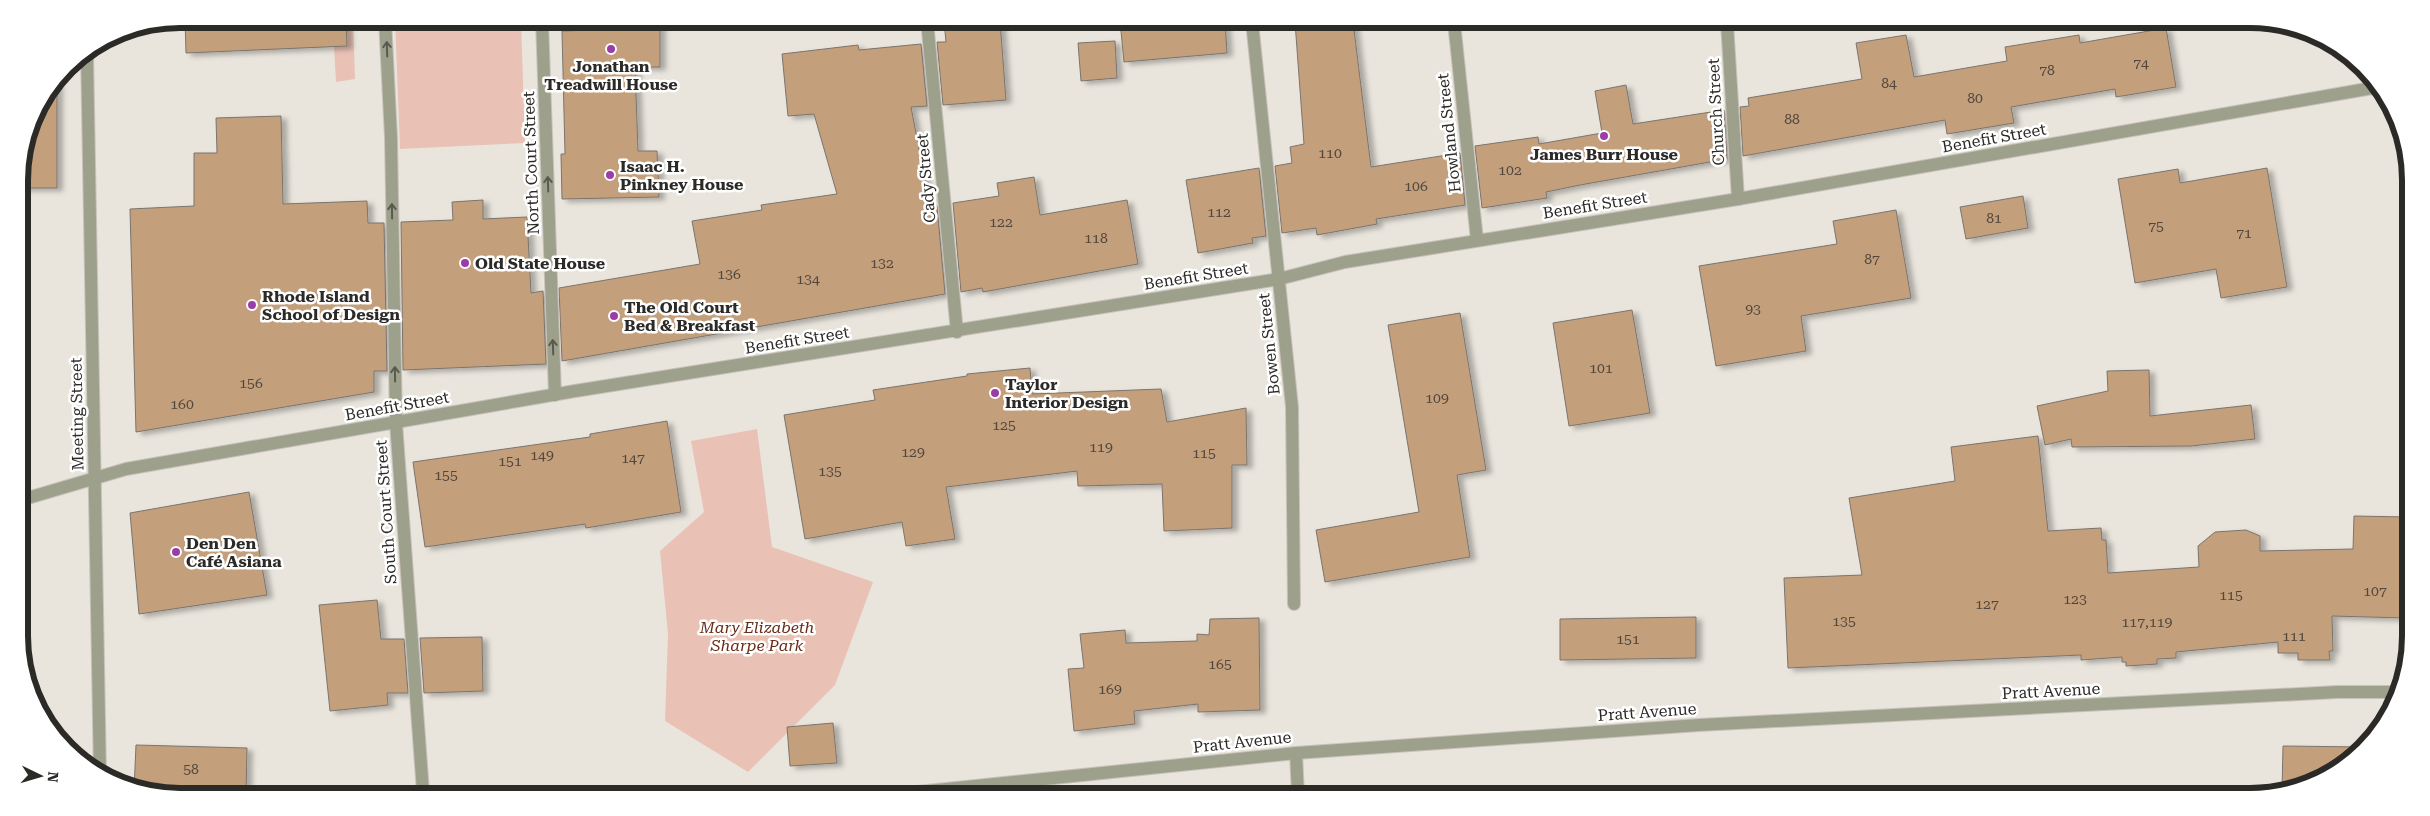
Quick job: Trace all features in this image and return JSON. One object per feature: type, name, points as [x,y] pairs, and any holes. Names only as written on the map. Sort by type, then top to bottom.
[{"type":"street","name":"South Court Street","points":[[386,28],[391,138],[396,422],[423,788]]},
{"type":"street","name":"North Court Street","points":[[542,28],[555,395]]},
{"type":"street","name":"Cady Street","points":[[928,28],[957,332]]},
{"type":"street","name":"Bowen Street","points":[[1253,28],[1292,407],[1294,604]]},
{"type":"street","name":"Howland Street","points":[[1455,28],[1476,240]]},
{"type":"street","name":"Church Street","points":[[1727,28],[1738,199]]},
{"type":"street","name":"Meeting Street","points":[[87,59],[100,765]]},
{"type":"street","name":"Benefit Street","points":[[28,498],[126,469],[555,395],[1279,279],[1345,262],[1738,199],[2372,88]]},
{"type":"street","name":"Pratt Avenue","points":[[956,788],[1296,753],[1699,725],[2337,692],[2391,692]]},
{"type":"street","points":[[1296,753],[1298,788]]},
{"type":"green space","points":[[342,28],[353,28],[355,79],[336,82],[334,47],[343,46]]},
{"type":"green space","points":[[395,28],[521,28],[525,143],[400,149]]},
{"type":"green space","name":"Mary Elizabeth Sharpe Park","points":[[757,429],[772,547],[873,582],[835,685],[748,772],[665,721],[668,634],[660,551],[704,512],[691,441]]},
{"type":"building","points":[[185,28],[346,28],[347,46],[186,53]]},
{"type":"building","points":[[660,28],[660,67],[635,67],[638,151],[657,151],[659,197],[562,199],[561,154],[565,154],[562,31]]},
{"type":"building","points":[[945,28],[1001,28],[1006,100],[943,105],[937,42],[946,42]]},
{"type":"building","points":[[1121,28],[1225,28],[1227,53],[1124,62]]},
{"type":"building","points":[[1295,28],[1354,28],[1371,167],[1460,153],[1465,205],[1376,219],[1377,224],[1317,235],[1316,228],[1282,233],[1275,166],[1292,163],[1290,147],[1304,144]]},
{"type":"building","points":[[2166,28],[2176,87],[2116,97],[2115,89],[2011,107],[2014,123],[1947,134],[1945,120],[1743,156],[1740,107],[1749,106],[1748,98],[1862,79],[1856,43],[1906,35],[1914,77],[2007,61],[2005,47],[2079,35],[2080,43]]},
{"type":"building","points":[[1115,41],[1117,78],[1081,81],[1078,43]]},
{"type":"building","points":[[921,44],[927,106],[911,107],[930,207],[937,206],[945,294],[562,361],[559,288],[700,264],[692,221],[762,210],[761,205],[837,194],[814,114],[788,116],[782,54],[858,45],[859,50]]},
{"type":"building","points":[[1626,85],[1633,124],[1724,110],[1727,159],[1580,185],[1546,192],[1547,198],[1482,208],[1475,146],[1538,137],[1539,144],[1602,133],[1595,91]]},
{"type":"building","points":[[57,90],[57,188],[28,188],[28,170],[30,150],[39,121]]},
{"type":"building","name":"Rhode Island School of Design","points":[[281,116],[283,204],[367,201],[368,223],[384,223],[387,371],[374,371],[374,392],[136,432],[130,209],[194,206],[194,153],[217,153],[216,118]]},
{"type":"building","points":[[1259,168],[1266,236],[1252,238],[1253,243],[1198,253],[1186,180]]},
{"type":"building","points":[[2267,168],[2287,287],[2221,298],[2216,269],[2135,283],[2118,179],[2178,169],[2180,183]]},
{"type":"building","points":[[1034,177],[1040,215],[1127,200],[1138,264],[983,292],[982,288],[961,292],[953,203],[999,196],[997,183]]},
{"type":"building","points":[[2023,196],[2028,228],[1966,239],[1960,207]]},
{"type":"building","name":"Old State House","points":[[483,200],[483,219],[527,217],[531,293],[543,291],[546,364],[403,370],[401,222],[453,220],[452,202]]},
{"type":"building","points":[[1896,210],[1911,298],[1801,316],[1806,351],[1716,366],[1699,266],[1837,244],[1833,221]]},
{"type":"building","points":[[1632,310],[1650,413],[1569,426],[1553,323]]},
{"type":"building","points":[[1460,313],[1486,470],[1457,475],[1470,557],[1325,582],[1316,530],[1419,512],[1388,325]]},
{"type":"building","points":[[1030,368],[1032,394],[1161,389],[1167,422],[1246,408],[1247,465],[1232,465],[1232,528],[1164,531],[1162,484],[1078,486],[1077,471],[946,487],[955,539],[906,546],[902,522],[805,539],[784,415],[875,400],[873,390],[967,376],[967,374]]},
{"type":"building","points":[[2149,370],[2150,416],[2251,405],[2255,439],[2191,446],[2072,447],[2071,439],[2045,445],[2037,406],[2108,391],[2107,371]]},
{"type":"building","points":[[667,421],[681,512],[586,528],[585,524],[425,547],[413,462],[590,437],[590,434]]},
{"type":"building","points":[[2038,436],[2048,531],[2101,528],[2102,540],[2106,540],[2108,573],[2199,567],[2198,546],[2215,532],[2246,530],[2260,536],[2260,551],[2353,549],[2354,516],[2402,517],[2402,618],[2332,616],[2333,651],[2329,651],[2330,660],[2298,660],[2298,653],[2278,653],[2278,642],[2176,652],[2176,658],[2157,659],[2157,664],[2126,666],[2126,662],[2122,662],[2122,657],[2081,660],[2081,655],[1788,668],[1784,578],[1862,575],[1849,498],[1955,481],[1951,447]]},
{"type":"building","points":[[249,492],[267,595],[139,614],[130,513]]},
{"type":"building","points":[[377,600],[381,639],[404,639],[408,693],[387,693],[388,705],[330,711],[319,605]]},
{"type":"building","points":[[1696,617],[1696,658],[1560,660],[1560,619]]},
{"type":"building","points":[[1259,618],[1260,710],[1198,712],[1198,704],[1134,711],[1135,724],[1074,731],[1068,669],[1084,668],[1080,634],[1125,630],[1126,643],[1197,641],[1197,634],[1209,635],[1210,619]]},
{"type":"building","points":[[482,637],[483,691],[424,693],[420,638]]},
{"type":"building","points":[[833,723],[837,763],[790,766],[787,727]]},
{"type":"building","points":[[136,745],[247,748],[246,788],[160,787],[134,781]]},
{"type":"building","points":[[2283,746],[2355,747],[2326,768],[2309,777],[2282,785]]},
{"type":"place","name":"Jonathan Treadwill House","points":[[611,49]]},
{"type":"place","name":"James Burr House","points":[[1604,136]]},
{"type":"place","name":"Isaac H. Pinkney House","points":[[610,175]]},
{"type":"place","name":"Old State House","points":[[465,263]]},
{"type":"place","name":"Rhode Island School of Design","points":[[252,305]]},
{"type":"place","name":"The Old Court Bed & Breakfast","points":[[614,316]]},
{"type":"place","name":"Taylor Interior Design","points":[[995,393]]},
{"type":"place","name":"Den Den Café Asiana","points":[[176,552]]}]
